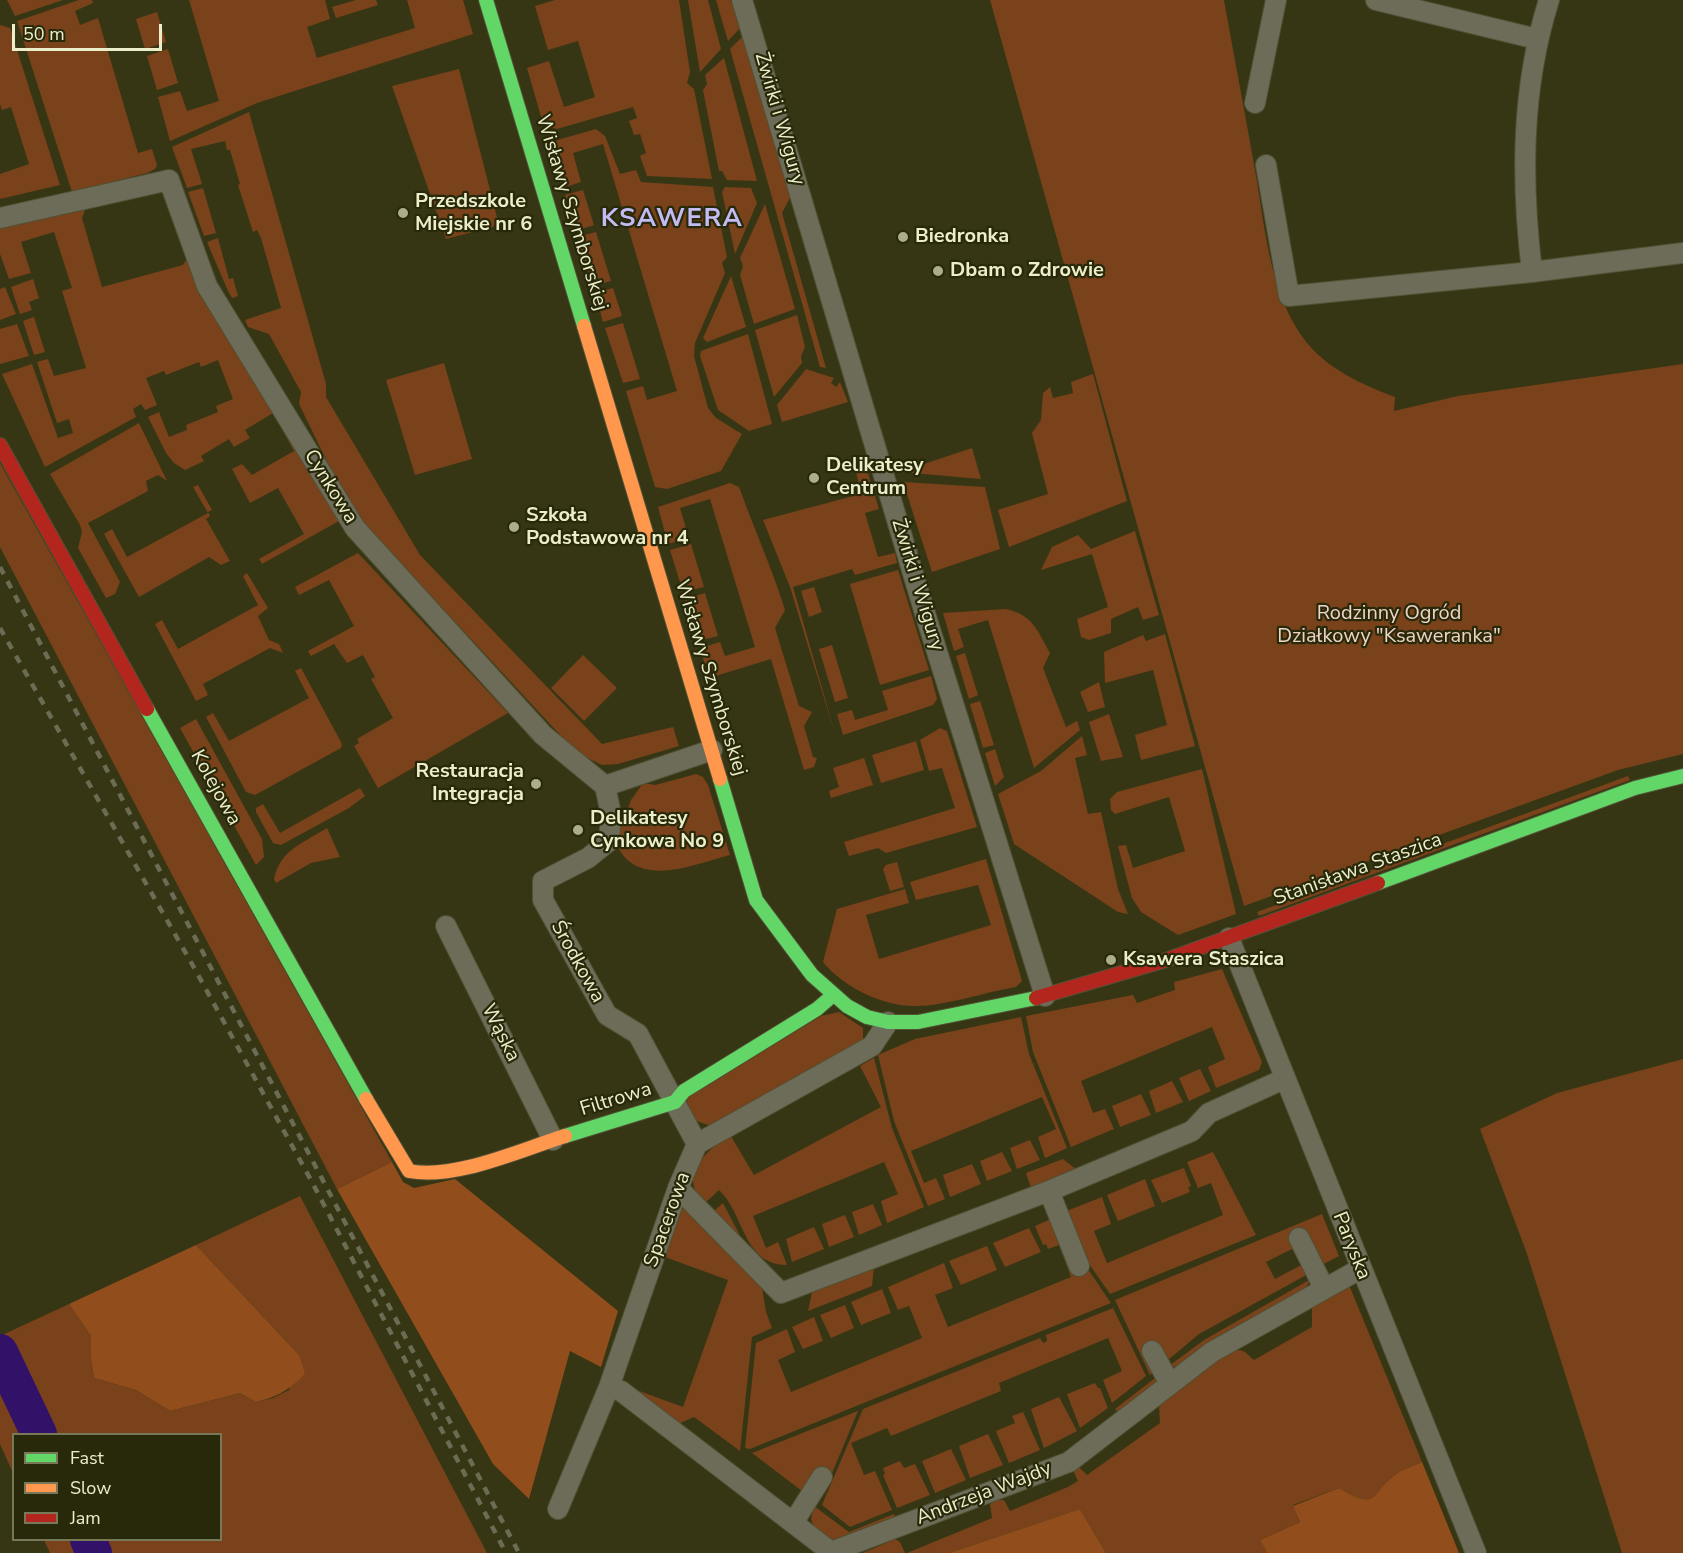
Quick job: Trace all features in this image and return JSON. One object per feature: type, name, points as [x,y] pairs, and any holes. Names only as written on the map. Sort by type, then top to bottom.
[{"type":"street","name":"Wisławy Szymborskiej","points":[[486,0],[756,900],[795,956],[832,996],[859,1012],[888,1022],[934,1020],[1045,996]]},
{"type":"street","name":"Żwirki i Wigury","points":[[742,0],[926,617],[1045,996]]},
{"type":"street","points":[[1255,103],[1276,0]]},
{"type":"street","points":[[1376,0],[1537,39]]},
{"type":"street","points":[[1532,272],[1525,210],[1524,156],[1537,39],[1549,0]]},
{"type":"street","points":[[1266,165],[1289,296],[1532,272],[1683,253]]},
{"type":"street","name":"Cynkowa","points":[[0,218],[169,180],[207,286],[355,528],[543,735],[605,786]]},
{"type":"street","name":"Kolejowa","points":[[0,445],[395,1151]]},
{"type":"street","points":[[605,786],[712,750]]},
{"type":"street","name":"Stanisława Staszica","points":[[1045,996],[1104,981],[1228,938],[1635,788],[1683,776]]},
{"type":"street","name":"Środkowa","points":[[605,786],[611,814],[609,841],[588,858],[543,881],[543,900],[607,1015],[638,1034],[698,1144]]},
{"type":"street","name":"Wąska","points":[[446,926],[553,1140]]},
{"type":"street","name":"Paryska","points":[[1228,938],[1476,1553]]},
{"type":"street","name":"Filtrowa","points":[[395,1151],[409,1171],[424,1174],[456,1170],[675,1102],[684,1091],[817,1010],[832,996]]},
{"type":"street","points":[[698,1144],[872,1046],[888,1022]]},
{"type":"street","points":[[678,1188],[781,1293],[1049,1191],[1192,1131],[1209,1113],[1284,1079]]},
{"type":"street","name":"Spacerowa","points":[[558,1509],[609,1387],[678,1188],[698,1144]]},
{"type":"street","points":[[1049,1191],[1079,1266]]},
{"type":"street","points":[[1299,1239],[1324,1288]]},
{"type":"street","name":"Andrzeja Wajdy","points":[[609,1387],[621,1391],[831,1552],[1069,1462],[1212,1352],[1360,1269]]},
{"type":"street","points":[[1152,1351],[1170,1384]]},
{"type":"street","points":[[793,1523],[822,1477]]},
{"type":"green space","points":[[7,0],[63,0],[15,16]]},
{"type":"green space","points":[[79,0],[92,0],[93,3],[75,11],[80,25],[98,18],[138,153],[152,149],[157,165],[155,169],[147,173],[72,192],[17,21]]},
{"type":"green space","points":[[189,0],[325,0],[330,19],[307,27],[317,58],[415,28],[407,0],[463,0],[473,34],[257,103],[170,141],[158,97],[180,91],[187,111],[219,101]]},
{"type":"green space","points":[[356,0],[376,0],[378,5],[336,18],[332,7]]},
{"type":"green space","points":[[555,0],[679,0],[690,72],[687,83],[694,89],[712,179],[647,176],[640,156],[646,153],[640,134],[634,135],[629,121],[637,118],[633,107],[557,129],[548,126],[542,120],[527,68],[549,61],[564,107],[595,97],[578,41],[548,50],[535,6]]},
{"type":"green space","points":[[688,0],[708,0],[721,49],[700,72]]},
{"type":"green space","points":[[716,0],[730,0],[737,7],[743,25],[728,41]]},
{"type":"green space","name":"Rodzinny Ogród Działkowy \"Ksaweranka\"","points":[[990,0],[1224,0],[1270,258],[1283,301],[1304,339],[1323,359],[1345,374],[1395,397],[1394,411],[1458,396],[1683,364],[1683,754],[1618,770],[1244,906]]},
{"type":"green space","points":[[157,12],[166,42],[145,49],[136,19]]},
{"type":"green space","points":[[0,25],[10,28],[60,185],[0,199],[0,174],[29,164],[11,107],[2,110],[0,104]]},
{"type":"green space","points":[[744,35],[791,196],[782,213],[826,368],[820,367],[730,49]]},
{"type":"green space","points":[[168,49],[178,83],[157,90],[147,56]]},
{"type":"green space","points":[[724,58],[757,181],[727,180],[722,171],[719,171],[703,90],[707,84],[705,75]]},
{"type":"green space","points":[[459,69],[499,225],[446,239],[392,86]]},
{"type":"green space","points":[[249,112],[326,384],[326,397],[420,555],[602,744],[673,727],[679,746],[618,764],[602,765],[577,753],[365,525],[339,486],[299,404],[301,392],[269,334],[248,327],[245,320],[281,308],[261,238],[257,230],[253,232],[230,150],[227,150],[225,141],[191,149],[202,184],[187,188],[172,147]]},
{"type":"green space","points":[[596,129],[605,136],[620,174],[636,170],[641,182],[713,187],[727,257],[722,263],[725,273],[695,343],[694,356],[708,408],[716,418],[742,434],[721,471],[667,489],[655,487],[626,391],[643,386],[647,400],[677,391],[603,144],[573,153],[581,182],[562,188],[550,148],[554,141]]},
{"type":"green space","points":[[725,187],[751,188],[757,203],[735,254],[722,192]]},
{"type":"green space","points":[[203,188],[216,233],[204,236],[188,192]]},
{"type":"green space","points":[[583,190],[594,225],[575,231],[565,195]]},
{"type":"green space","points":[[765,204],[795,309],[754,324],[740,275],[743,266],[740,258]]},
{"type":"green space","points":[[87,205],[82,218],[102,287],[183,265],[190,254],[339,521],[262,564],[259,559],[304,534],[278,488],[250,503],[232,469],[242,464],[252,475],[294,451],[273,413],[245,430],[250,438],[234,447],[229,439],[201,456],[204,461],[185,470],[174,463],[166,453],[148,417],[159,412],[169,437],[187,430],[186,425],[218,412],[216,406],[233,399],[218,360],[201,367],[199,362],[166,375],[164,371],[146,378],[157,405],[145,410],[141,404],[133,409],[136,417],[45,467],[2,374],[32,364],[58,438],[73,433],[69,419],[57,423],[37,362],[48,359],[54,376],[86,368],[62,291],[72,288],[54,232],[21,242],[31,273],[9,279],[0,254],[0,228]]},
{"type":"green space","points":[[596,232],[611,281],[593,286],[577,237]]},
{"type":"green space","points":[[218,238],[229,279],[233,278],[238,296],[232,298],[207,242]]},
{"type":"green space","points":[[731,276],[746,327],[707,342],[703,338]]},
{"type":"green space","points":[[33,279],[39,298],[29,302],[32,310],[20,314],[11,287]]},
{"type":"green space","points":[[5,287],[16,314],[0,320],[0,289]]},
{"type":"green space","points":[[613,288],[622,316],[603,322],[595,293]]},
{"type":"green space","points":[[797,315],[805,347],[801,356],[802,363],[774,397],[755,330]]},
{"type":"green space","points":[[34,317],[45,352],[34,355],[23,321]]},
{"type":"green space","points":[[623,323],[640,379],[623,383],[605,328]]},
{"type":"green space","points":[[17,324],[29,356],[0,364],[0,329]]},
{"type":"green space","points":[[748,334],[772,424],[749,431],[718,410],[700,356],[701,351]]},
{"type":"green space","points":[[444,363],[472,459],[415,475],[386,380]]},
{"type":"green space","points":[[806,369],[834,378],[831,383],[836,387],[840,382],[848,402],[782,422],[777,405]]},
{"type":"green space","points":[[1093,374],[1127,501],[1009,547],[998,510],[1048,494],[1032,433],[1041,420],[1043,393],[1050,387],[1053,398],[1073,393],[1071,382]]},
{"type":"green space","points":[[139,423],[167,481],[158,475],[146,481],[148,491],[88,523],[120,582],[115,594],[106,598],[78,548],[82,532],[80,525],[50,474]]},
{"type":"green space","points":[[972,448],[981,479],[900,472]]},
{"type":"green space","points":[[0,463],[392,1162],[337,1189],[0,547]]},
{"type":"green space","points":[[865,464],[879,509],[865,513],[878,557],[895,553],[897,563],[855,575],[852,569],[793,587],[836,737],[790,587],[763,520],[861,494],[855,467]]},
{"type":"green space","points":[[903,482],[985,487],[1000,549],[932,572]]},
{"type":"green space","points":[[730,483],[739,487],[785,610],[775,628],[799,706],[812,712],[804,726],[813,757],[817,758],[814,767],[804,770],[771,659],[709,678],[700,648],[720,642],[725,656],[755,647],[710,499],[680,508],[689,538],[668,544],[658,507]]},
{"type":"green space","points":[[198,485],[212,510],[208,512],[210,516],[206,519],[230,561],[221,565],[209,557],[139,597],[104,534],[112,529],[127,557],[208,513],[193,487]]},
{"type":"green space","points":[[1135,531],[1159,615],[1143,620],[1138,607],[1111,619],[1111,633],[1089,640],[1081,637],[1077,619],[1108,607],[1092,554],[1041,570],[1052,547],[1078,535],[1091,549]]},
{"type":"green space","points":[[691,544],[704,587],[683,592],[670,550]]},
{"type":"green space","points":[[358,553],[508,713],[378,788],[354,746],[359,743],[357,739],[393,718],[371,679],[375,677],[363,655],[347,663],[334,644],[311,656],[308,651],[354,626],[329,580],[299,595],[295,587]]},
{"type":"green space","points":[[898,570],[929,670],[880,685],[850,584]]},
{"type":"green space","points":[[247,573],[268,608],[258,616],[269,640],[279,644],[283,653],[270,648],[203,684],[208,695],[196,701],[155,624],[162,620],[178,649],[258,605],[243,576]]},
{"type":"green space","points":[[814,587],[822,612],[809,617],[801,591]]},
{"type":"green space","points":[[705,593],[718,636],[698,641],[685,599]]},
{"type":"green space","points":[[1006,609],[1028,619],[1037,631],[1050,653],[1043,668],[1066,727],[1077,721],[1080,730],[1034,768],[988,620],[958,629],[964,647],[954,651],[943,613]]},
{"type":"green space","points":[[1165,634],[1195,746],[1141,760],[1135,735],[1167,725],[1153,670],[1105,683],[1104,652],[1143,635],[1146,641]]},
{"type":"green space","points":[[832,645],[848,698],[835,702],[819,649]]},
{"type":"green space","points":[[965,653],[978,695],[969,699],[956,656]]},
{"type":"green space","points":[[583,655],[617,688],[584,721],[551,688]]},
{"type":"green space","points":[[301,668],[342,744],[341,748],[255,795],[246,792],[206,717],[213,713],[229,741],[309,698],[295,671]]},
{"type":"green space","points":[[931,676],[937,699],[933,705],[843,735],[837,714],[852,710],[855,720],[888,710],[882,691]]},
{"type":"green space","points":[[1099,682],[1105,707],[1088,712],[1080,692]]},
{"type":"green space","points":[[980,701],[994,745],[983,748],[970,704]]},
{"type":"green space","points":[[1109,714],[1123,757],[1101,761],[1089,722]]},
{"type":"green space","points":[[196,719],[262,839],[264,857],[256,865],[180,728]]},
{"type":"green space","points":[[940,728],[947,731],[977,827],[886,853],[878,848],[849,856],[844,842],[955,808],[942,768],[929,771],[920,740]]},
{"type":"green space","points":[[1082,736],[1087,755],[1075,758],[1088,814],[1101,812],[1118,889],[1128,914],[1118,912],[1014,844],[998,794],[1041,771]]},
{"type":"green space","points":[[916,741],[924,770],[881,783],[872,755]]},
{"type":"green space","points":[[995,749],[1004,777],[995,786],[985,753]]},
{"type":"green space","points":[[864,758],[873,785],[831,798],[829,791],[839,787],[833,768]]},
{"type":"green space","points":[[1202,769],[1236,914],[1178,935],[1141,912],[1132,898],[1118,846],[1126,845],[1133,868],[1185,851],[1169,797],[1115,814],[1111,810],[1110,799],[1117,792]]},
{"type":"green space","points":[[696,774],[703,777],[708,785],[730,855],[693,866],[666,870],[641,868],[630,862],[615,844],[631,800],[643,783],[655,785]]},
{"type":"green space","points":[[1628,776],[1630,780],[1259,916],[1257,912]]},
{"type":"green space","points":[[360,788],[365,796],[349,808],[281,845],[273,843],[256,812],[256,808],[263,804],[280,833]]},
{"type":"green space","points":[[327,828],[340,857],[311,863],[276,883],[274,879],[277,869],[287,854]]},
{"type":"green space","points":[[986,859],[1022,981],[1016,987],[940,1004],[904,1005],[865,994],[841,980],[823,962],[837,909],[905,889],[909,903],[866,915],[879,959],[991,925],[978,885],[916,900],[910,882]]},
{"type":"green space","points":[[897,862],[904,887],[890,891],[883,869],[886,865]]},
{"type":"green space","points":[[1222,969],[1262,1062],[1259,1070],[1216,1088],[1208,1067],[1225,1059],[1212,1027],[1081,1081],[1093,1113],[1105,1109],[1114,1129],[1071,1147],[1033,1052],[1026,1016],[1133,995],[1137,1003],[1175,990],[1174,982]]},
{"type":"green space","points":[[839,1012],[863,1028],[863,1041],[711,1126],[691,1119],[685,1107],[688,1097],[821,1016]]},
{"type":"green space","points":[[1021,1017],[1029,1054],[1067,1148],[1045,1158],[1038,1137],[1056,1129],[1042,1097],[911,1151],[924,1183],[936,1178],[945,1199],[928,1206],[894,1121],[878,1055],[915,1039]]},
{"type":"green space","points":[[874,1058],[892,1128],[924,1207],[887,1223],[881,1201],[898,1194],[884,1162],[753,1216],[766,1248],[778,1242],[787,1265],[772,1263],[761,1257],[753,1247],[734,1211],[719,1190],[704,1204],[696,1193],[693,1183],[698,1165],[704,1156],[729,1133],[754,1175],[881,1107],[860,1066]]},
{"type":"green space","points":[[1683,1059],[1683,1553],[1622,1553],[1526,1251],[1480,1129],[1557,1093]]},
{"type":"green space","points":[[1200,1069],[1211,1091],[1189,1101],[1179,1078]]},
{"type":"green space","points":[[1172,1081],[1183,1102],[1156,1113],[1149,1091]]},
{"type":"green space","points":[[1141,1094],[1151,1115],[1120,1127],[1112,1106]]},
{"type":"green space","points":[[1030,1140],[1040,1160],[1017,1169],[1010,1148]]},
{"type":"green space","points":[[1002,1152],[1012,1171],[987,1181],[980,1161]]},
{"type":"green space","points":[[1213,1152],[1256,1235],[1110,1294],[1087,1261],[1064,1212],[1102,1197],[1111,1224],[1094,1231],[1107,1263],[1223,1215],[1211,1183],[1198,1188],[1187,1162]]},
{"type":"green space","points":[[1063,1159],[1077,1170],[1032,1191],[1026,1173]]},
{"type":"green space","points":[[972,1164],[981,1184],[950,1197],[943,1175]]},
{"type":"green space","points":[[1184,1168],[1191,1186],[1188,1187],[1190,1192],[1162,1203],[1151,1180]]},
{"type":"green space","points":[[1145,1179],[1155,1206],[1118,1221],[1107,1195]]},
{"type":"green space","points":[[300,1196],[487,1553],[50,1553],[44,1541],[222,1541],[222,1433],[12,1433],[12,1471],[0,1444],[0,1336],[69,1304],[91,1336],[94,1378],[136,1390],[170,1411],[240,1393],[256,1402],[273,1398],[289,1390],[299,1355],[196,1245]]},
{"type":"green space","points":[[723,1203],[748,1251],[713,1212]]},
{"type":"green space","points":[[873,1204],[882,1225],[859,1235],[852,1212]]},
{"type":"green space","points":[[682,1209],[694,1210],[762,1288],[766,1312],[772,1328],[752,1337],[740,1451],[694,1417],[676,1425],[631,1388],[683,1407],[728,1280],[662,1256],[677,1212]]},
{"type":"green space","points":[[1322,1214],[1339,1256],[1318,1267],[1298,1246],[1266,1262],[1275,1279],[1305,1263],[1310,1273],[1199,1334],[1150,1375],[1115,1300]]},
{"type":"green space","points":[[845,1215],[854,1237],[829,1247],[822,1224]]},
{"type":"green space","points":[[1053,1218],[1111,1303],[750,1449],[745,1448],[756,1343],[787,1329],[795,1352],[778,1360],[791,1392],[922,1338],[909,1306],[898,1310],[888,1287],[944,1263],[953,1288],[935,1295],[948,1327],[1071,1277],[1059,1245],[1048,1249],[1046,1244],[1043,1245],[1035,1226]]},
{"type":"green space","points":[[814,1227],[824,1249],[792,1262],[786,1239]]},
{"type":"green space","points":[[1029,1228],[1041,1252],[1005,1267],[993,1243]]},
{"type":"green space","points":[[987,1246],[997,1270],[961,1285],[949,1261]]},
{"type":"green space","points":[[874,1266],[872,1286],[808,1311],[812,1292]]},
{"type":"green space","points":[[1311,1279],[1305,1289],[1177,1367],[1169,1366],[1204,1340]]},
{"type":"green space","points":[[1349,1285],[1422,1462],[1396,1474],[1373,1498],[1361,1499],[1339,1488],[1293,1505],[1300,1522],[1260,1540],[1267,1553],[1106,1553],[1080,1509],[949,1553],[907,1553],[992,1518],[990,1504],[995,1500],[1004,1500],[1010,1511],[1078,1481],[1073,1470],[1078,1466],[1087,1475],[1160,1423],[1159,1405],[1210,1365],[1238,1350],[1245,1352],[1254,1360],[1312,1327],[1312,1307]]},
{"type":"green space","points":[[882,1289],[891,1313],[861,1325],[851,1302]]},
{"type":"green space","points":[[845,1305],[854,1328],[831,1338],[820,1315]]},
{"type":"green space","points":[[1113,1308],[1146,1376],[1112,1403],[1103,1380],[1122,1371],[1108,1338],[999,1383],[1001,1391],[891,1436],[887,1428],[851,1443],[864,1475],[875,1471],[892,1510],[850,1527],[822,1505],[863,1409],[1040,1338],[1043,1343],[1047,1341],[1046,1335]]},
{"type":"green space","points":[[814,1317],[823,1341],[803,1349],[792,1327]]},
{"type":"green space","points":[[1159,1375],[1157,1383],[1118,1412],[1115,1409]]},
{"type":"green space","points":[[1095,1383],[1100,1388],[1108,1408],[1080,1428],[1067,1394]]},
{"type":"green space","points":[[1059,1397],[1077,1431],[1044,1448],[1031,1409]]},
{"type":"green space","points":[[858,1411],[822,1497],[806,1494],[752,1453]]},
{"type":"green space","points":[[1023,1412],[1040,1450],[1009,1463],[996,1431],[1015,1423],[1012,1416]]},
{"type":"green space","points":[[988,1434],[1003,1465],[970,1478],[959,1446]]},
{"type":"green space","points":[[951,1449],[966,1480],[935,1493],[922,1461]]},
{"type":"green space","points":[[900,1461],[904,1468],[915,1464],[930,1495],[897,1508],[883,1475],[885,1474],[883,1468]]},
{"type":"green space","points":[[814,1506],[849,1532],[894,1514],[896,1520],[835,1543],[816,1533],[811,1519]]},
{"type":"green space","points":[[895,1539],[900,1542],[905,1553],[863,1553]]},
{"type":"shaded area","points":[[392,1162],[403,1182],[414,1188],[455,1179],[618,1311],[601,1367],[570,1351],[529,1499],[493,1464],[337,1189]]},
{"type":"shaded area","points":[[196,1245],[299,1355],[305,1374],[283,1392],[256,1402],[240,1393],[170,1411],[136,1390],[94,1378],[91,1336],[69,1304]]},
{"type":"shaded area","points":[[1422,1462],[1459,1553],[1267,1553],[1260,1540],[1300,1522],[1293,1506],[1339,1488],[1361,1499],[1373,1498],[1396,1474]]},
{"type":"shaded area","points":[[1080,1509],[1106,1553],[949,1553]]},
{"type":"waterway","points":[[0,1352],[39,1433]]},
{"type":"waterway","points":[[88,1541],[94,1553]]},
{"type":"railway","points":[[0,567],[519,1553]]},
{"type":"railway","points":[[0,628],[192,964],[312,1182],[506,1553]]},
{"type":"traffic: fast","points":[[486,0],[584,326]]},
{"type":"traffic: fast","points":[[147,709],[366,1099]]},
{"type":"traffic: fast","points":[[1378,883],[1635,788],[1683,776]]},
{"type":"traffic: fast","points":[[720,779],[756,900],[812,975],[847,1006],[867,1017],[888,1022],[918,1022],[1036,998]]},
{"type":"traffic: fast","points":[[565,1136],[675,1102],[684,1091],[817,1009],[832,996]]},
{"type":"traffic: slow","points":[[584,326],[720,779]]},
{"type":"traffic: slow","points":[[366,1099],[409,1171],[427,1173],[467,1168],[565,1136]]},
{"type":"traffic: jam","points":[[0,445],[147,709]]},
{"type":"traffic: jam","points":[[1036,998],[1166,960],[1378,883]]},
{"type":"place","name":"Przedszkole Miejskie nr 6","points":[[403,213]]},
{"type":"place","name":"Biedronka","points":[[903,237]]},
{"type":"place","name":"Dbam o Zdrowie","points":[[938,271]]},
{"type":"place","name":"Delikatesy Centrum","points":[[814,478]]},
{"type":"place","name":"Szkoła Podstawowa nr 4","points":[[514,527]]},
{"type":"place","name":"Restauracja Integracja","points":[[536,784]]},
{"type":"place","name":"Delikatesy Cynkowa No 9","points":[[578,830]]},
{"type":"place","name":"Ksawera Staszica","points":[[1111,960]]},
{"type":"district","name":"KSAWERA","points":[[672,220]]}]
